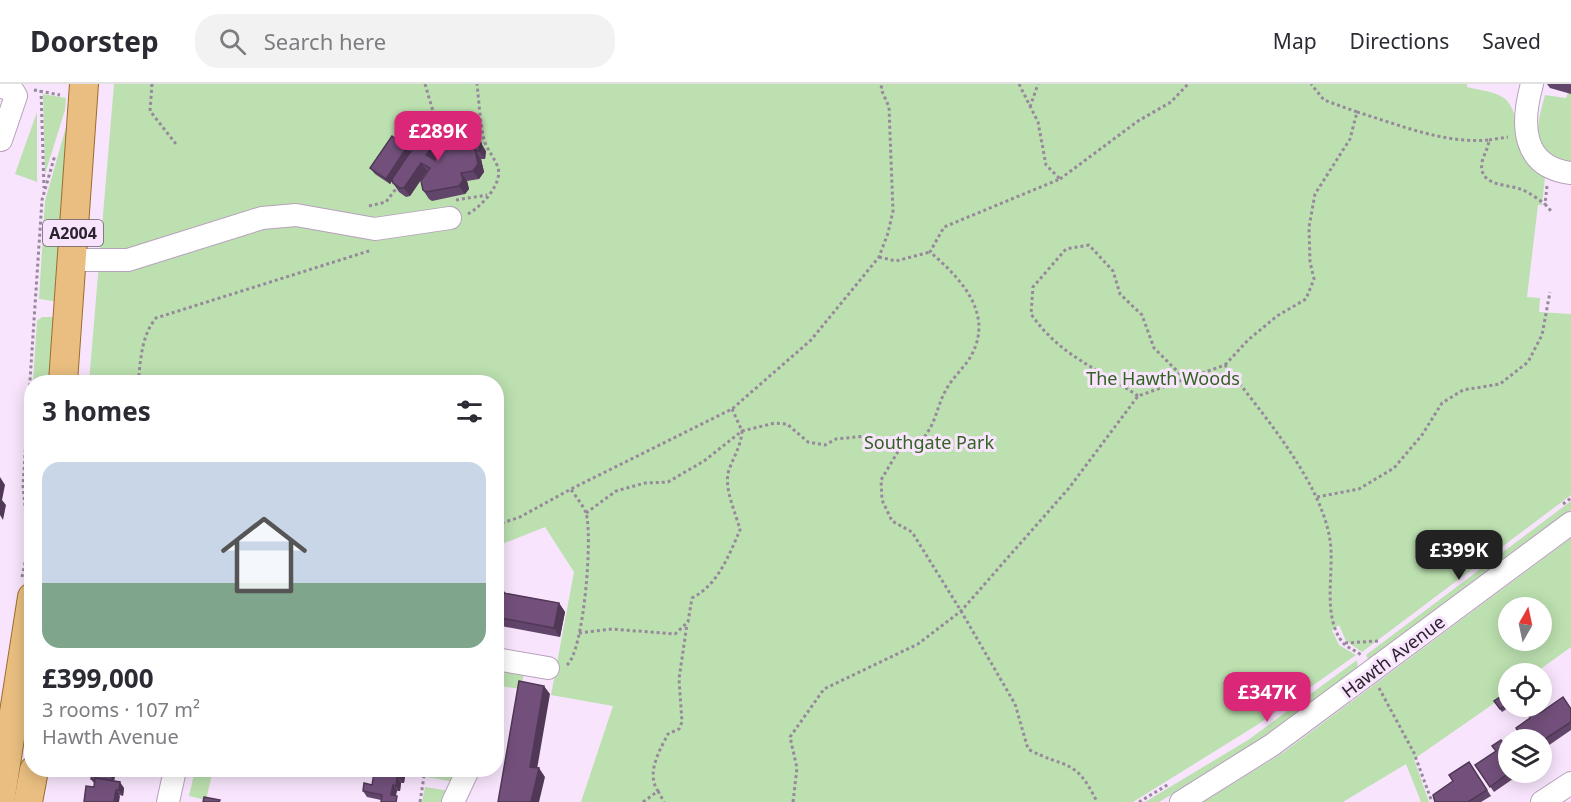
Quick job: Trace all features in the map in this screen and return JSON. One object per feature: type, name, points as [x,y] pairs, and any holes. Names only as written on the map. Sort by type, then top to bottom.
[{"type":"main road","name":"A2004","points":[[63,375],[71,260],[73,90]]},
{"type":"main road","points":[[0,802],[16,719],[24,606]]},
{"type":"main road","points":[[28,802],[33,777]]},
{"type":"street","points":[[1532,84],[1527,107],[1526,135],[1532,151],[1549,166],[1571,172]]},
{"type":"street","points":[[1,140],[7,90]]},
{"type":"street","points":[[71,260],[128,260],[262,218],[296,215],[375,229],[457,217]]},
{"type":"street","name":"Hawth Avenue","points":[[1181,802],[1272,745],[1571,523]]},
{"type":"street","points":[[504,661],[548,669]]},
{"type":"street","points":[[168,802],[173,777]]},
{"type":"street","points":[[453,802],[465,777]]},
{"type":"street","points":[[1542,802],[1571,783]]},
{"type":"path","points":[[152,84],[150,111],[176,144]]},
{"type":"path","points":[[425,84],[438,126]]},
{"type":"path","points":[[457,217],[483,202],[498,174],[498,167],[485,142],[477,84]]},
{"type":"path","points":[[504,523],[520,518],[571,489],[732,409],[811,340],[879,257],[893,211],[889,106],[881,89],[882,84]]},
{"type":"path","points":[[1019,84],[1038,122],[1046,165],[1060,179]]},
{"type":"path","points":[[1030,107],[1038,84]]},
{"type":"path","points":[[879,257],[896,261],[930,252],[944,227],[1060,179],[1138,121],[1171,102],[1188,84]]},
{"type":"path","points":[[1311,84],[1324,100],[1417,131],[1464,142],[1489,140],[1482,163],[1483,173],[1489,182],[1521,189],[1545,204],[1552,212]]},
{"type":"path","points":[[7,90],[73,90]]},
{"type":"path","points":[[31,375],[44,192],[41,90]]},
{"type":"path","points":[[793,802],[797,768],[790,737],[824,689],[918,644],[961,611],[1069,488],[1138,396],[1225,365],[1248,340],[1277,316],[1306,299],[1314,279],[1310,262],[1309,227],[1316,194],[1350,139],[1357,111]]},
{"type":"path","points":[[44,192],[55,153]]},
{"type":"path","points":[[1545,204],[1549,166]]},
{"type":"path","points":[[364,207],[386,202],[399,183]]},
{"type":"path","points":[[1138,396],[1114,379],[1084,366],[1043,332],[1031,314],[1033,287],[1066,249],[1089,245],[1113,271],[1120,294],[1142,315],[1154,348],[1186,380]]},
{"type":"path","points":[[139,375],[148,328],[156,318],[379,248]]},
{"type":"path","points":[[586,513],[616,492],[645,483],[668,482],[704,460],[742,430],[775,423],[787,424],[802,437],[825,445],[836,439],[866,436],[903,443],[921,441],[935,425],[940,400],[954,376],[972,354],[979,321],[972,297],[955,274],[930,252]]},
{"type":"path","points":[[1317,497],[1359,489],[1394,468],[1422,435],[1442,403],[1463,390],[1500,384],[1528,362],[1542,335],[1550,292]]},
{"type":"path","points":[[1225,365],[1278,437],[1317,497],[1330,540],[1331,616],[1343,643],[1362,655],[1414,753],[1432,802]]},
{"type":"path","points":[[664,802],[653,783],[653,773],[658,753],[668,734],[679,729],[682,722],[679,679],[692,598],[706,591],[713,577],[723,569],[740,530],[730,494],[728,472],[740,447],[742,430],[732,409]]},
{"type":"path","points":[[903,443],[881,480],[882,500],[892,521],[912,532],[961,611],[1014,704],[1028,749],[1043,757],[1071,765],[1086,779],[1097,802]]},
{"type":"path","points":[[24,472],[24,496]]},
{"type":"path","points":[[548,669],[562,668],[572,661],[579,633],[589,566],[586,513],[571,489]]},
{"type":"path","points":[[579,633],[612,629],[675,634],[688,622]]},
{"type":"path","points":[[1343,643],[1380,640]]},
{"type":"path","points":[[420,802],[424,777]]},
{"type":"path","points":[[643,802],[658,791]]},
{"type":"green space","name":"The Hawth Woods","points":[[114,84],[1467,84],[1467,87],[1500,96],[1510,104],[1529,158],[1545,177],[1542,205],[1538,205],[1527,297],[1540,298],[1539,312],[1571,314],[1571,495],[1362,652],[1346,641],[1339,625],[1332,630],[1339,645],[1356,655],[1257,725],[1133,802],[581,802],[613,706],[551,695],[574,572],[545,527],[504,543],[504,375],[90,375]]},
{"type":"green space","points":[[1568,93],[1571,94],[1571,162],[1547,154],[1538,138],[1545,95],[1566,98]]},
{"type":"green space","points":[[43,94],[66,98],[65,110],[45,174]]},
{"type":"green space","points":[[72,106],[60,302],[39,299],[45,201]]},
{"type":"green space","points":[[37,112],[37,182],[15,174]]},
{"type":"green space","points":[[42,317],[58,317],[55,375],[33,375],[37,321]]},
{"type":"green space","points":[[1571,501],[1571,510],[1369,661],[1366,655]]},
{"type":"green space","points":[[1571,538],[1571,647],[1549,663],[1498,663],[1498,701],[1414,759],[1429,802],[1421,802],[1406,764],[1343,802],[1203,802],[1284,752]]},
{"type":"green space","points":[[1357,660],[1358,669],[1232,759],[1159,802],[1145,802],[1248,740]]},
{"type":"green space","points":[[504,671],[524,673],[521,689],[504,687]]},
{"type":"green space","points":[[193,777],[211,777],[206,800],[189,796]]},
{"type":"green space","points":[[426,777],[458,777],[455,782]]},
{"type":"green space","points":[[425,787],[450,791],[444,802],[422,802]]},
{"type":"building","points":[[431,121],[443,126],[444,130],[426,155],[435,160],[444,146],[481,143],[479,151],[475,150],[478,164],[473,171],[461,173],[463,180],[459,186],[426,192],[423,190],[421,181],[430,168],[421,163],[404,188],[400,188],[393,183],[392,179]]},
{"type":"building","points":[[392,136],[407,147],[386,179],[370,168]]},
{"type":"building","points":[[504,593],[559,603],[554,628],[504,619]]},
{"type":"building","points":[[519,681],[544,686],[530,767],[539,768],[531,802],[498,802]]},
{"type":"building","points":[[1563,697],[1571,709],[1571,722],[1552,734],[1552,729],[1517,729],[1530,717],[1552,717],[1552,705]]},
{"type":"building","points":[[1498,742],[1498,781],[1490,787],[1475,765],[1496,751],[1492,746]]},
{"type":"building","points":[[1469,762],[1487,790],[1468,802],[1435,802],[1433,795],[1453,781],[1449,775]]},
{"type":"building","points":[[91,777],[112,777],[112,780],[91,779]]},
{"type":"building","points":[[373,777],[397,777],[396,786],[393,785],[391,795],[397,796],[396,802],[381,802],[382,795],[363,791],[364,783],[372,785]]},
{"type":"building","points":[[95,778],[120,782],[114,802],[84,802],[86,786],[94,787]]},
{"type":"building","points":[[204,797],[220,800],[219,802],[203,802]]},
{"type":"park label","name":"Southgate Park","points":[[929,442]]}]
